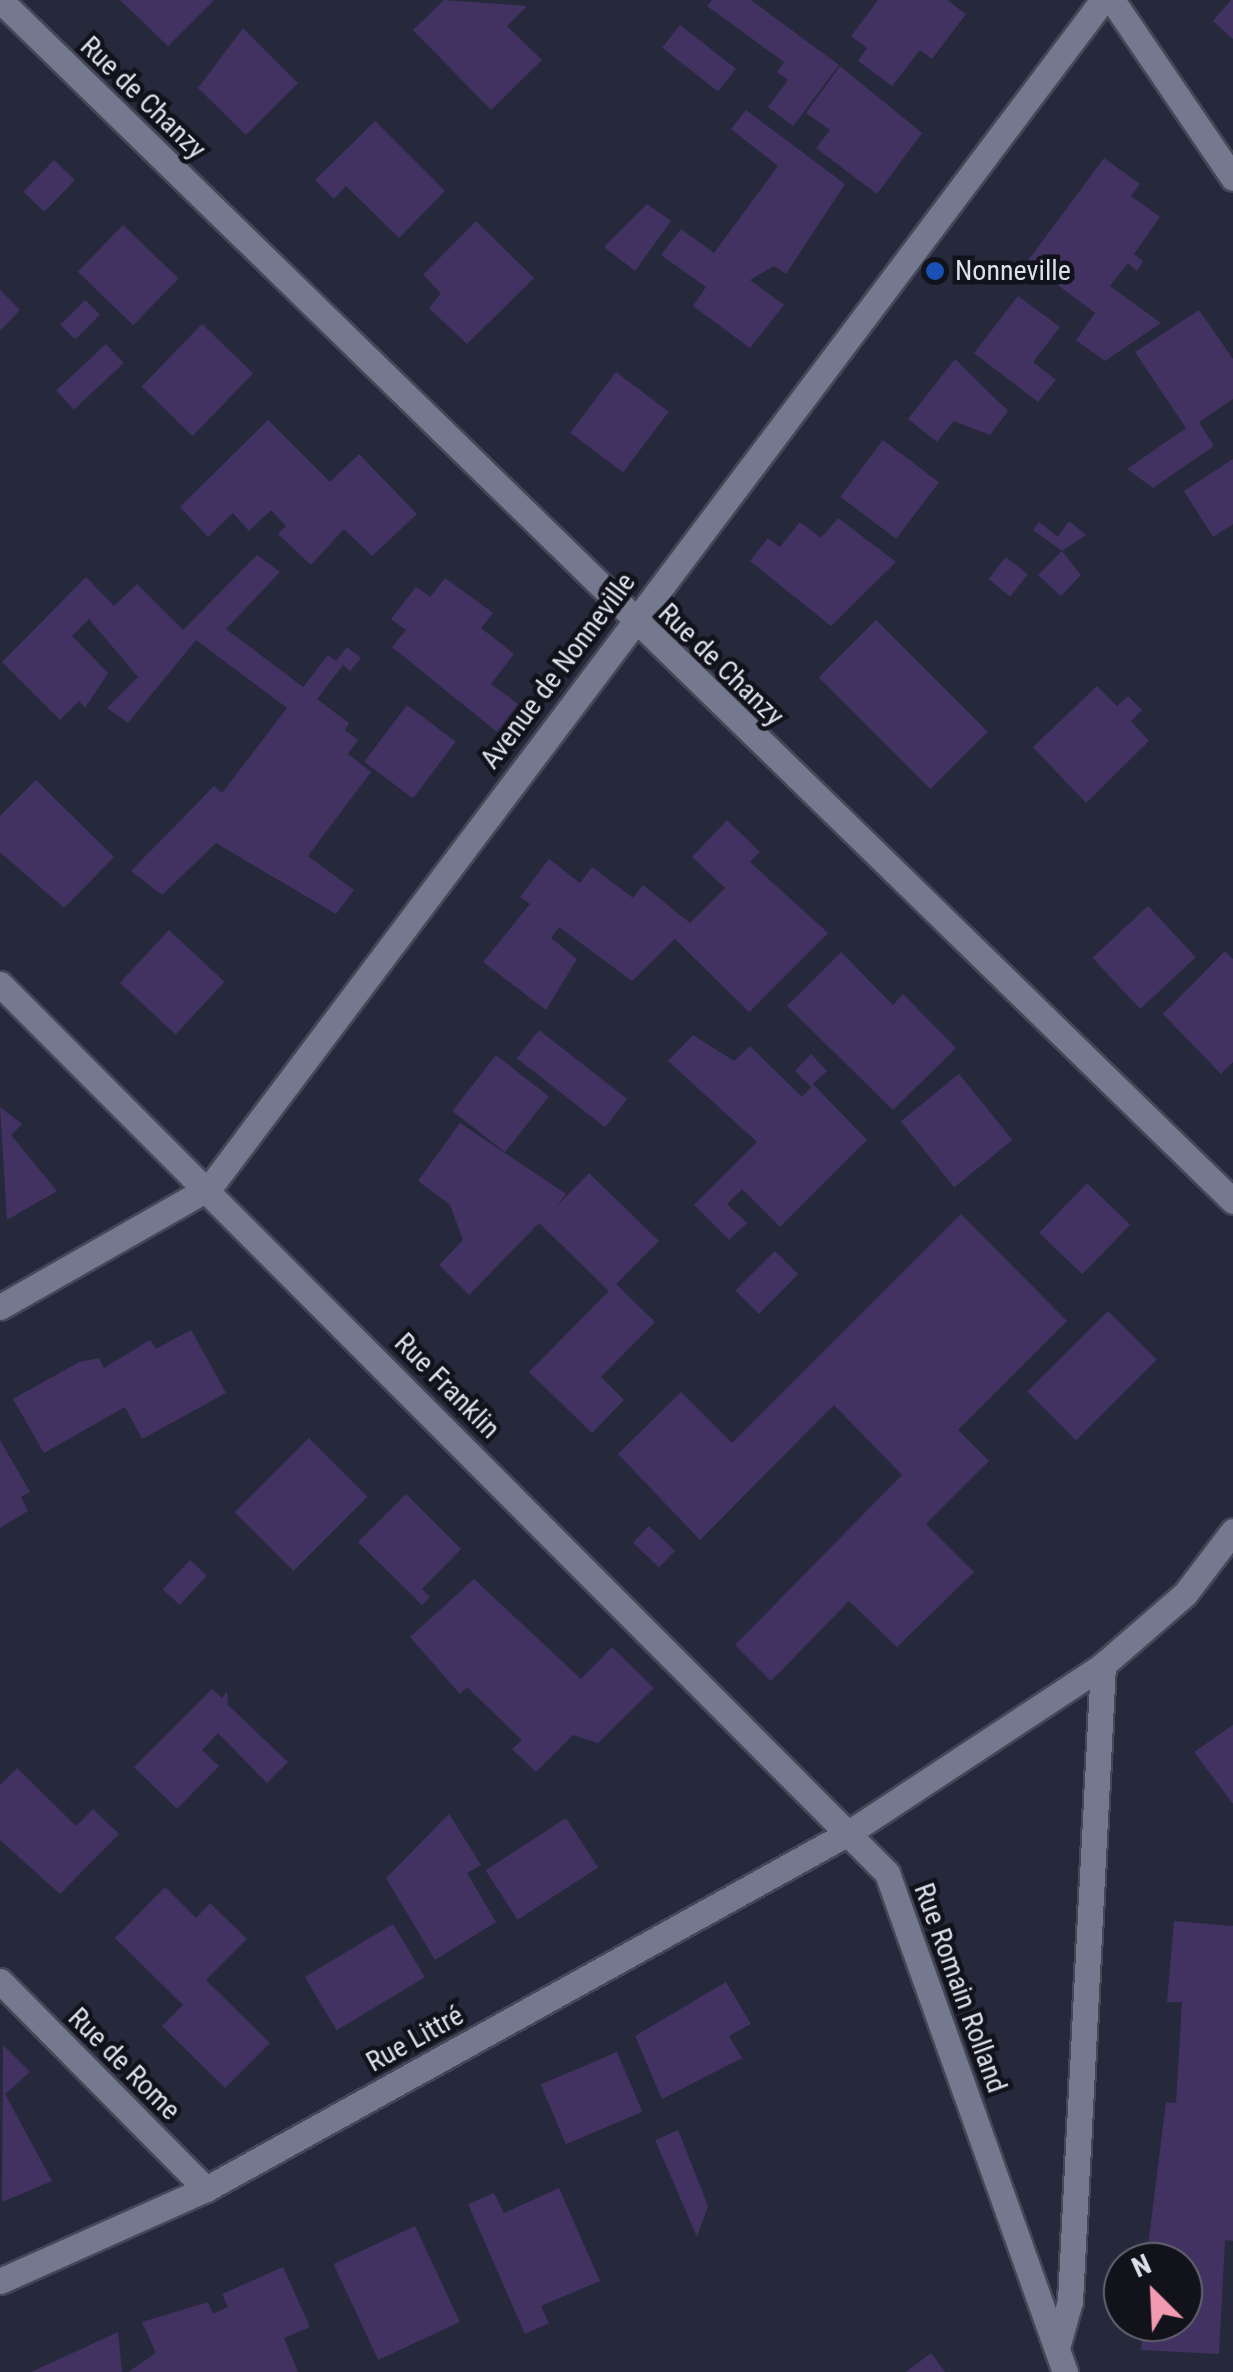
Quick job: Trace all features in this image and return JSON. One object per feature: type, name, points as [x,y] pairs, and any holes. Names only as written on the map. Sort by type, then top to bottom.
[{"type":"street","name":"Rue de Chanzy","points":[[0,0],[632,621],[1233,1201]]},
{"type":"street","name":"Avenue de Nonneville","points":[[0,1307],[210,1187],[632,621],[1103,0]]},
{"type":"street","points":[[1112,0],[1233,178]]},
{"type":"street","name":"Rue Franklin","points":[[0,984],[210,1187],[850,1832]]},
{"type":"street","points":[[850,1832],[1103,1665],[1185,1594],[1233,1531]]},
{"type":"street","name":"Rue Romain Rolland","points":[[1061,2360],[1070,2300],[1103,1665]]},
{"type":"street","name":"Rue Littré","points":[[0,2281],[206,2188],[850,1832]]},
{"type":"street","name":"Rue Romain Rolland","points":[[850,1832],[887,1873],[1061,2360]]},
{"type":"street","name":"Rue de Rome","points":[[0,1981],[206,2188]]},
{"type":"building","points":[[120,0],[214,0],[168,46]]},
{"type":"building","points":[[444,0],[527,6],[507,26],[542,60],[491,110],[413,30]]},
{"type":"building","points":[[712,0],[751,0],[839,65],[793,126],[768,107],[788,80],[777,72],[784,62],[707,6]]},
{"type":"building","points":[[878,0],[947,0],[966,14],[932,59],[920,50],[892,86],[858,61],[867,48],[851,36]]},
{"type":"building","points":[[1233,0],[1233,39],[1213,21]]},
{"type":"building","points":[[680,25],[736,69],[718,92],[662,48]]},
{"type":"building","points":[[243,28],[298,83],[246,135],[198,88]]},
{"type":"building","points":[[840,66],[922,133],[877,194],[816,148],[830,130],[806,113]]},
{"type":"building","points":[[746,110],[845,184],[786,274],[774,266],[750,280],[784,305],[750,348],[693,306],[706,287],[661,255],[681,229],[714,253],[778,166],[731,129]]},
{"type":"building","points":[[375,121],[445,191],[399,238],[346,186],[334,199],[315,180]]},
{"type":"building","points":[[1104,158],[1140,184],[1131,196],[1160,217],[1134,254],[1143,261],[1137,271],[1128,263],[1110,286],[1161,323],[1105,361],[1076,340],[1095,313],[1027,262]]},
{"type":"building","points":[[54,160],[75,180],[44,212],[23,192]]},
{"type":"building","points":[[647,204],[671,221],[635,271],[604,247]]},
{"type":"building","points":[[476,221],[534,278],[467,344],[429,308],[441,293],[423,275]]},
{"type":"building","points":[[123,225],[178,278],[133,325],[78,272]]},
{"type":"building","points":[[0,290],[20,310],[0,331]]},
{"type":"building","points":[[1018,296],[1060,327],[1033,362],[1056,380],[1038,402],[974,353]]},
{"type":"building","points":[[85,300],[100,315],[75,340],[60,325]]},
{"type":"building","points":[[1199,310],[1233,359],[1233,399],[1199,422],[1214,446],[1153,488],[1127,469],[1186,428],[1135,352]]},
{"type":"building","points":[[202,324],[253,373],[193,436],[142,387]]},
{"type":"building","points":[[106,344],[124,363],[74,409],[56,390]]},
{"type":"building","points":[[955,359],[1008,411],[990,435],[954,421],[937,442],[908,419]]},
{"type":"building","points":[[616,372],[669,412],[623,472],[570,433]]},
{"type":"building","points":[[268,420],[330,482],[359,454],[417,514],[372,556],[344,529],[311,565],[278,534],[286,526],[271,510],[249,531],[233,513],[208,537],[180,507]]},
{"type":"building","points":[[883,440],[939,482],[896,539],[840,497]]},
{"type":"building","points":[[1233,459],[1233,524],[1213,537],[1184,491]]},
{"type":"building","points":[[838,518],[896,562],[831,626],[750,561],[768,538],[780,547],[800,522],[821,538]]},
{"type":"building","points":[[1069,521],[1086,535],[1062,551],[1033,530],[1039,522],[1058,537]]},
{"type":"building","points":[[1062,551],[1081,575],[1061,596],[1038,575]]},
{"type":"building","points":[[257,555],[280,572],[226,629],[303,687],[328,655],[336,661],[347,647],[361,658],[350,671],[343,665],[317,699],[349,723],[345,730],[358,740],[348,754],[371,772],[308,856],[354,890],[336,914],[216,843],[162,895],[131,871],[214,786],[222,793],[287,708],[196,640],[128,723],[107,708],[138,677],[89,619],[72,636],[108,673],[85,708],[79,701],[60,720],[2,662],[86,577],[114,606],[137,584],[183,630]]},
{"type":"building","points":[[1006,557],[1028,575],[1010,596],[988,579]]},
{"type":"building","points":[[445,578],[493,613],[481,628],[514,654],[491,684],[518,704],[497,732],[392,647],[406,630],[391,619],[416,587],[430,597]]},
{"type":"building","points":[[876,620],[988,732],[930,789],[819,677]]},
{"type":"building","points":[[1097,686],[1117,706],[1128,696],[1142,710],[1131,721],[1149,741],[1086,803],[1033,747]]},
{"type":"building","points":[[407,705],[456,742],[413,798],[364,762]]},
{"type":"building","points":[[36,780],[114,857],[64,908],[0,852],[0,816]]},
{"type":"building","points":[[727,820],[760,852],[750,862],[828,933],[749,1012],[675,939],[632,981],[559,927],[551,938],[577,959],[546,1010],[483,962],[530,904],[520,897],[549,859],[580,883],[592,867],[633,898],[643,885],[690,923],[725,888],[692,857]]},
{"type":"building","points":[[1148,906],[1196,957],[1140,1009],[1092,958]]},
{"type":"building","points":[[169,930],[225,982],[175,1034],[120,983]]},
{"type":"building","points":[[1225,951],[1233,959],[1233,1062],[1221,1074],[1163,1014]]},
{"type":"building","points":[[841,952],[893,1005],[903,994],[956,1048],[893,1110],[787,1006]]},
{"type":"building","points":[[539,1030],[627,1099],[605,1127],[517,1058]]},
{"type":"building","points":[[693,1035],[734,1061],[750,1046],[802,1097],[811,1087],[795,1071],[811,1054],[827,1071],[813,1084],[867,1140],[780,1227],[742,1189],[727,1204],[747,1223],[729,1240],[694,1205],[757,1142],[668,1061]]},
{"type":"building","points":[[496,1055],[549,1096],[505,1152],[452,1111]]},
{"type":"building","points":[[959,1074],[1012,1140],[954,1187],[901,1121]]},
{"type":"building","points":[[0,1107],[22,1124],[11,1135],[57,1191],[7,1220]]},
{"type":"building","points":[[460,1123],[566,1194],[556,1207],[589,1173],[659,1241],[616,1284],[655,1322],[601,1377],[624,1400],[592,1433],[529,1372],[609,1291],[539,1223],[469,1295],[439,1265],[463,1240],[450,1205],[418,1181]]},
{"type":"building","points":[[1087,1183],[1130,1225],[1082,1274],[1039,1233]]},
{"type":"building","points":[[961,1214],[1067,1321],[958,1430],[989,1461],[926,1524],[974,1572],[897,1647],[849,1601],[771,1681],[735,1645],[902,1475],[834,1405],[700,1540],[618,1454],[681,1392],[732,1443]]},
{"type":"building","points":[[775,1251],[798,1274],[759,1314],[735,1291]]},
{"type":"building","points":[[1108,1311],[1157,1360],[1076,1440],[1027,1392]]},
{"type":"building","points":[[191,1330],[226,1393],[142,1439],[125,1407],[44,1453],[13,1399],[79,1362],[99,1358],[104,1368],[150,1340],[156,1349]]},
{"type":"building","points":[[309,1438],[368,1497],[293,1571],[235,1512]]},
{"type":"building","points":[[0,1440],[30,1492],[21,1497],[28,1511],[0,1528]]},
{"type":"building","points":[[406,1494],[461,1549],[422,1589],[430,1597],[422,1605],[358,1542]]},
{"type":"building","points":[[649,1526],[675,1551],[659,1568],[633,1543]]},
{"type":"building","points":[[190,1560],[207,1576],[180,1605],[163,1589]]},
{"type":"building","points":[[474,1579],[581,1679],[612,1647],[654,1688],[598,1743],[573,1735],[536,1772],[512,1749],[522,1740],[467,1687],[460,1694],[410,1637]]},
{"type":"building","points":[[212,1689],[222,1698],[227,1691],[228,1705],[288,1762],[267,1783],[218,1733],[202,1750],[219,1766],[177,1809],[134,1767]]},
{"type":"building","points":[[1233,1725],[1233,1804],[1194,1752]]},
{"type":"building","points":[[17,1768],[76,1826],[93,1809],[119,1834],[60,1894],[0,1840],[0,1785]]},
{"type":"building","points":[[449,1814],[481,1865],[467,1873],[496,1922],[435,1960],[386,1878]]},
{"type":"building","points":[[566,1818],[598,1867],[518,1920],[485,1870]]},
{"type":"building","points":[[165,1887],[196,1918],[210,1903],[247,1939],[206,1980],[270,2043],[225,2088],[162,2026],[183,2005],[115,1938]]},
{"type":"building","points":[[1174,1921],[1233,1926],[1233,2241],[1225,2240],[1219,2354],[1141,2350],[1142,2342],[1203,2342],[1203,2242],[1148,2242],[1166,2102],[1176,2103],[1182,2002],[1167,2002]]},
{"type":"building","points":[[393,1924],[425,1977],[337,2030],[305,1977]]},
{"type":"building","points":[[726,1982],[751,2024],[729,2036],[742,2058],[662,2099],[635,2036]]},
{"type":"building","points":[[3,2045],[30,2072],[5,2094],[52,2181],[2,2202]]},
{"type":"building","points":[[617,2052],[642,2112],[566,2144],[541,2084]]},
{"type":"building","points":[[678,2130],[708,2206],[697,2237],[655,2140]]},
{"type":"building","points":[[559,2188],[600,2281],[541,2306],[549,2323],[525,2334],[468,2204],[494,2193],[504,2213]]},
{"type":"building","points":[[415,2226],[460,2322],[378,2360],[333,2264]]},
{"type":"building","points":[[283,2267],[310,2327],[284,2338],[298,2372],[128,2372],[156,2353],[142,2322],[208,2302],[213,2314],[228,2307],[222,2294]]},
{"type":"building","points":[[118,2332],[122,2372],[31,2372]]},
{"type":"building","points":[[931,2353],[945,2372],[906,2372]]},
{"type":"place","name":"Nonneville","points":[[935,271]]}]
